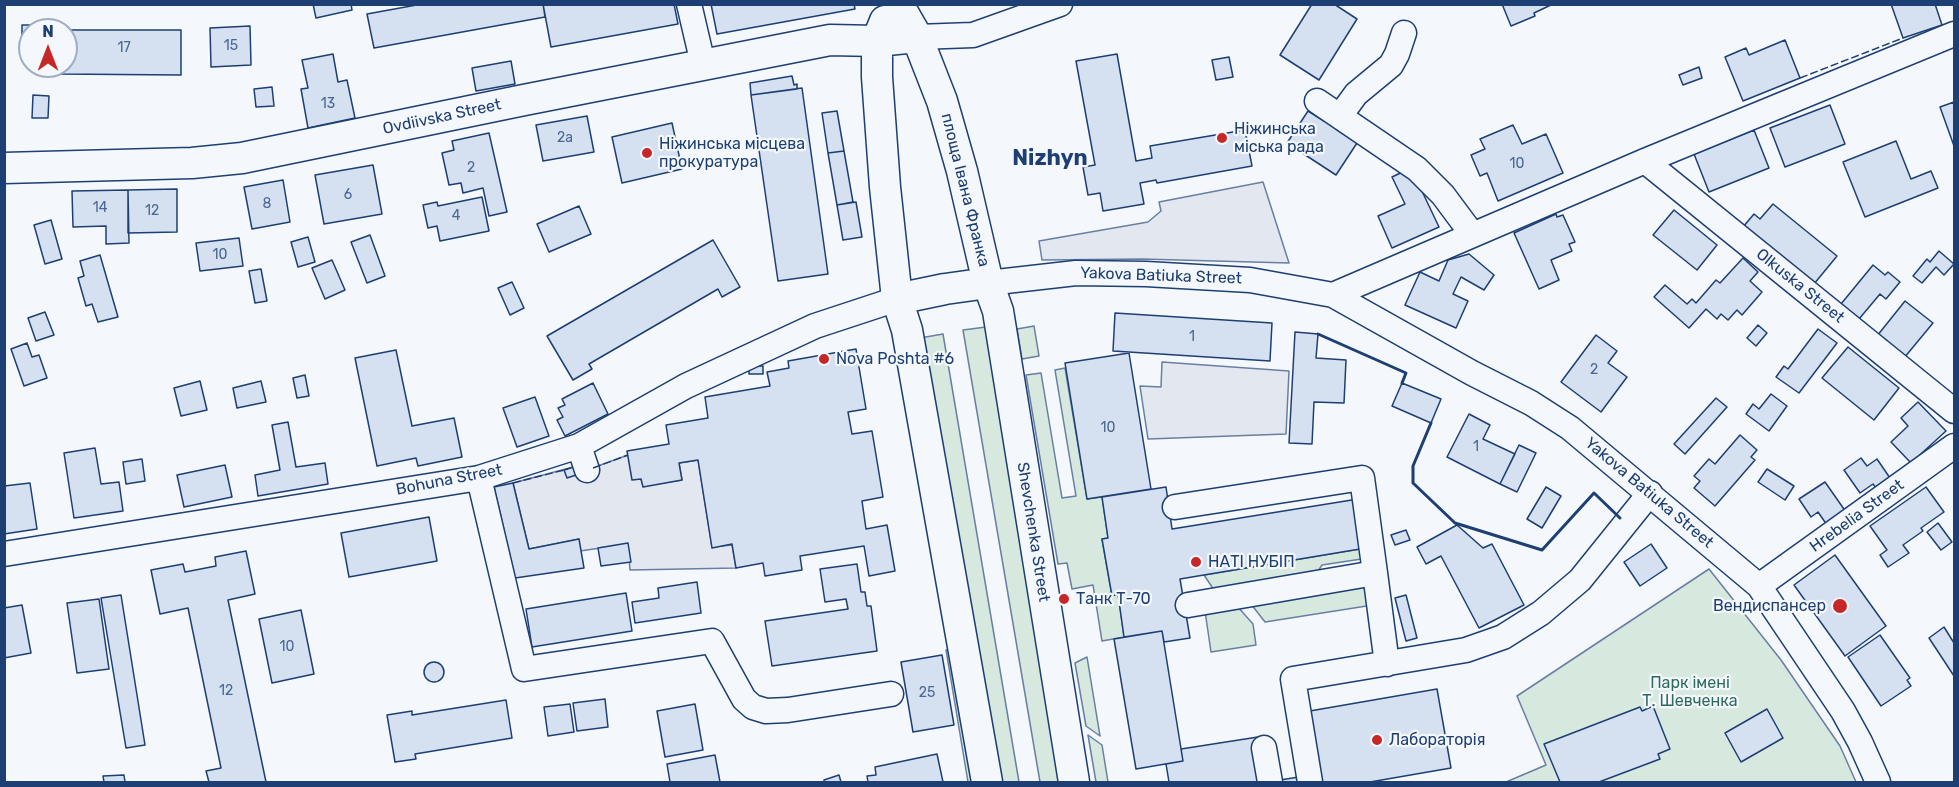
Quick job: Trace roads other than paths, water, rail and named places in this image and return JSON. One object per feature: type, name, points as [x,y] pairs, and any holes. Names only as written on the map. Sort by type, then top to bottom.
[{"type":"main road","points":[[891,4],[877,41],[877,77],[885,187],[897,300],[907,330],[987,783]]},
{"type":"main road","name":"площа Івана Франка","points":[[897,300],[945,289],[988,283],[962,171],[942,101],[917,37],[898,4]]},
{"type":"main road","points":[[877,41],[917,37]]},
{"type":"main road","name":"Ovdiivska Street","points":[[4,168],[192,163],[242,158],[830,40],[877,41]]},
{"type":"main road","name":"Shevchenka Street","points":[[988,283],[998,311],[1074,783]]},
{"type":"street","points":[[688,4],[703,64]]},
{"type":"street","points":[[917,37],[973,35],[1060,4]]},
{"type":"street","points":[[1340,116],[1356,94],[1391,64],[1404,33]]},
{"type":"street","points":[[1333,295],[1644,161],[1954,34]]},
{"type":"street","points":[[1317,101],[1417,169],[1443,195],[1472,234]]},
{"type":"street","name":"Olkuska Street","points":[[1644,161],[1954,411]]},
{"type":"street","name":"Yakova Batiuka Street","points":[[988,283],[1076,273],[1146,274],[1250,280],[1333,295],[1472,373],[1531,403],[1570,428],[1759,586],[1843,711],[1878,783]]},
{"type":"street","name":"Bohuna Street","points":[[4,554],[478,477],[579,446],[686,386],[814,326],[897,300]]},
{"type":"street","points":[[579,446],[587,470]]},
{"type":"street","name":"Hrebelia Street","points":[[1759,586],[1954,446]]},
{"type":"street","points":[[478,477],[524,669],[712,641],[744,699],[753,706],[766,711],[788,710],[891,694]]},
{"type":"street","points":[[1175,507],[1362,478],[1388,664]]},
{"type":"street","points":[[1310,783],[1293,679],[1466,650],[1503,637],[1541,613],[1580,580],[1650,494]]},
{"type":"street","points":[[1188,604],[1375,573]]},
{"type":"street","points":[[1264,748],[1270,783]]},
{"type":"place","name":"Ніжинська міська рада","points":[[1222,138]]},
{"type":"place","name":"Ніжинська місцева прокуратура","points":[[647,153]]},
{"type":"place","name":"Nova Poshta #6","points":[[824,359]]},
{"type":"place","name":"НАТІ НУБІП","points":[[1196,562]]},
{"type":"place","name":"Танк Т-70","points":[[1064,599]]},
{"type":"place","name":"Вендиспансер","points":[[1840,606]]},
{"type":"place","name":"Лабораторія","points":[[1377,740]]},
{"type":"district","name":"Nizhyn","points":[[1050,159]]},
{"type":"park label","name":"Парк імені Т. Шевченка","points":[[1690,692]]}]
